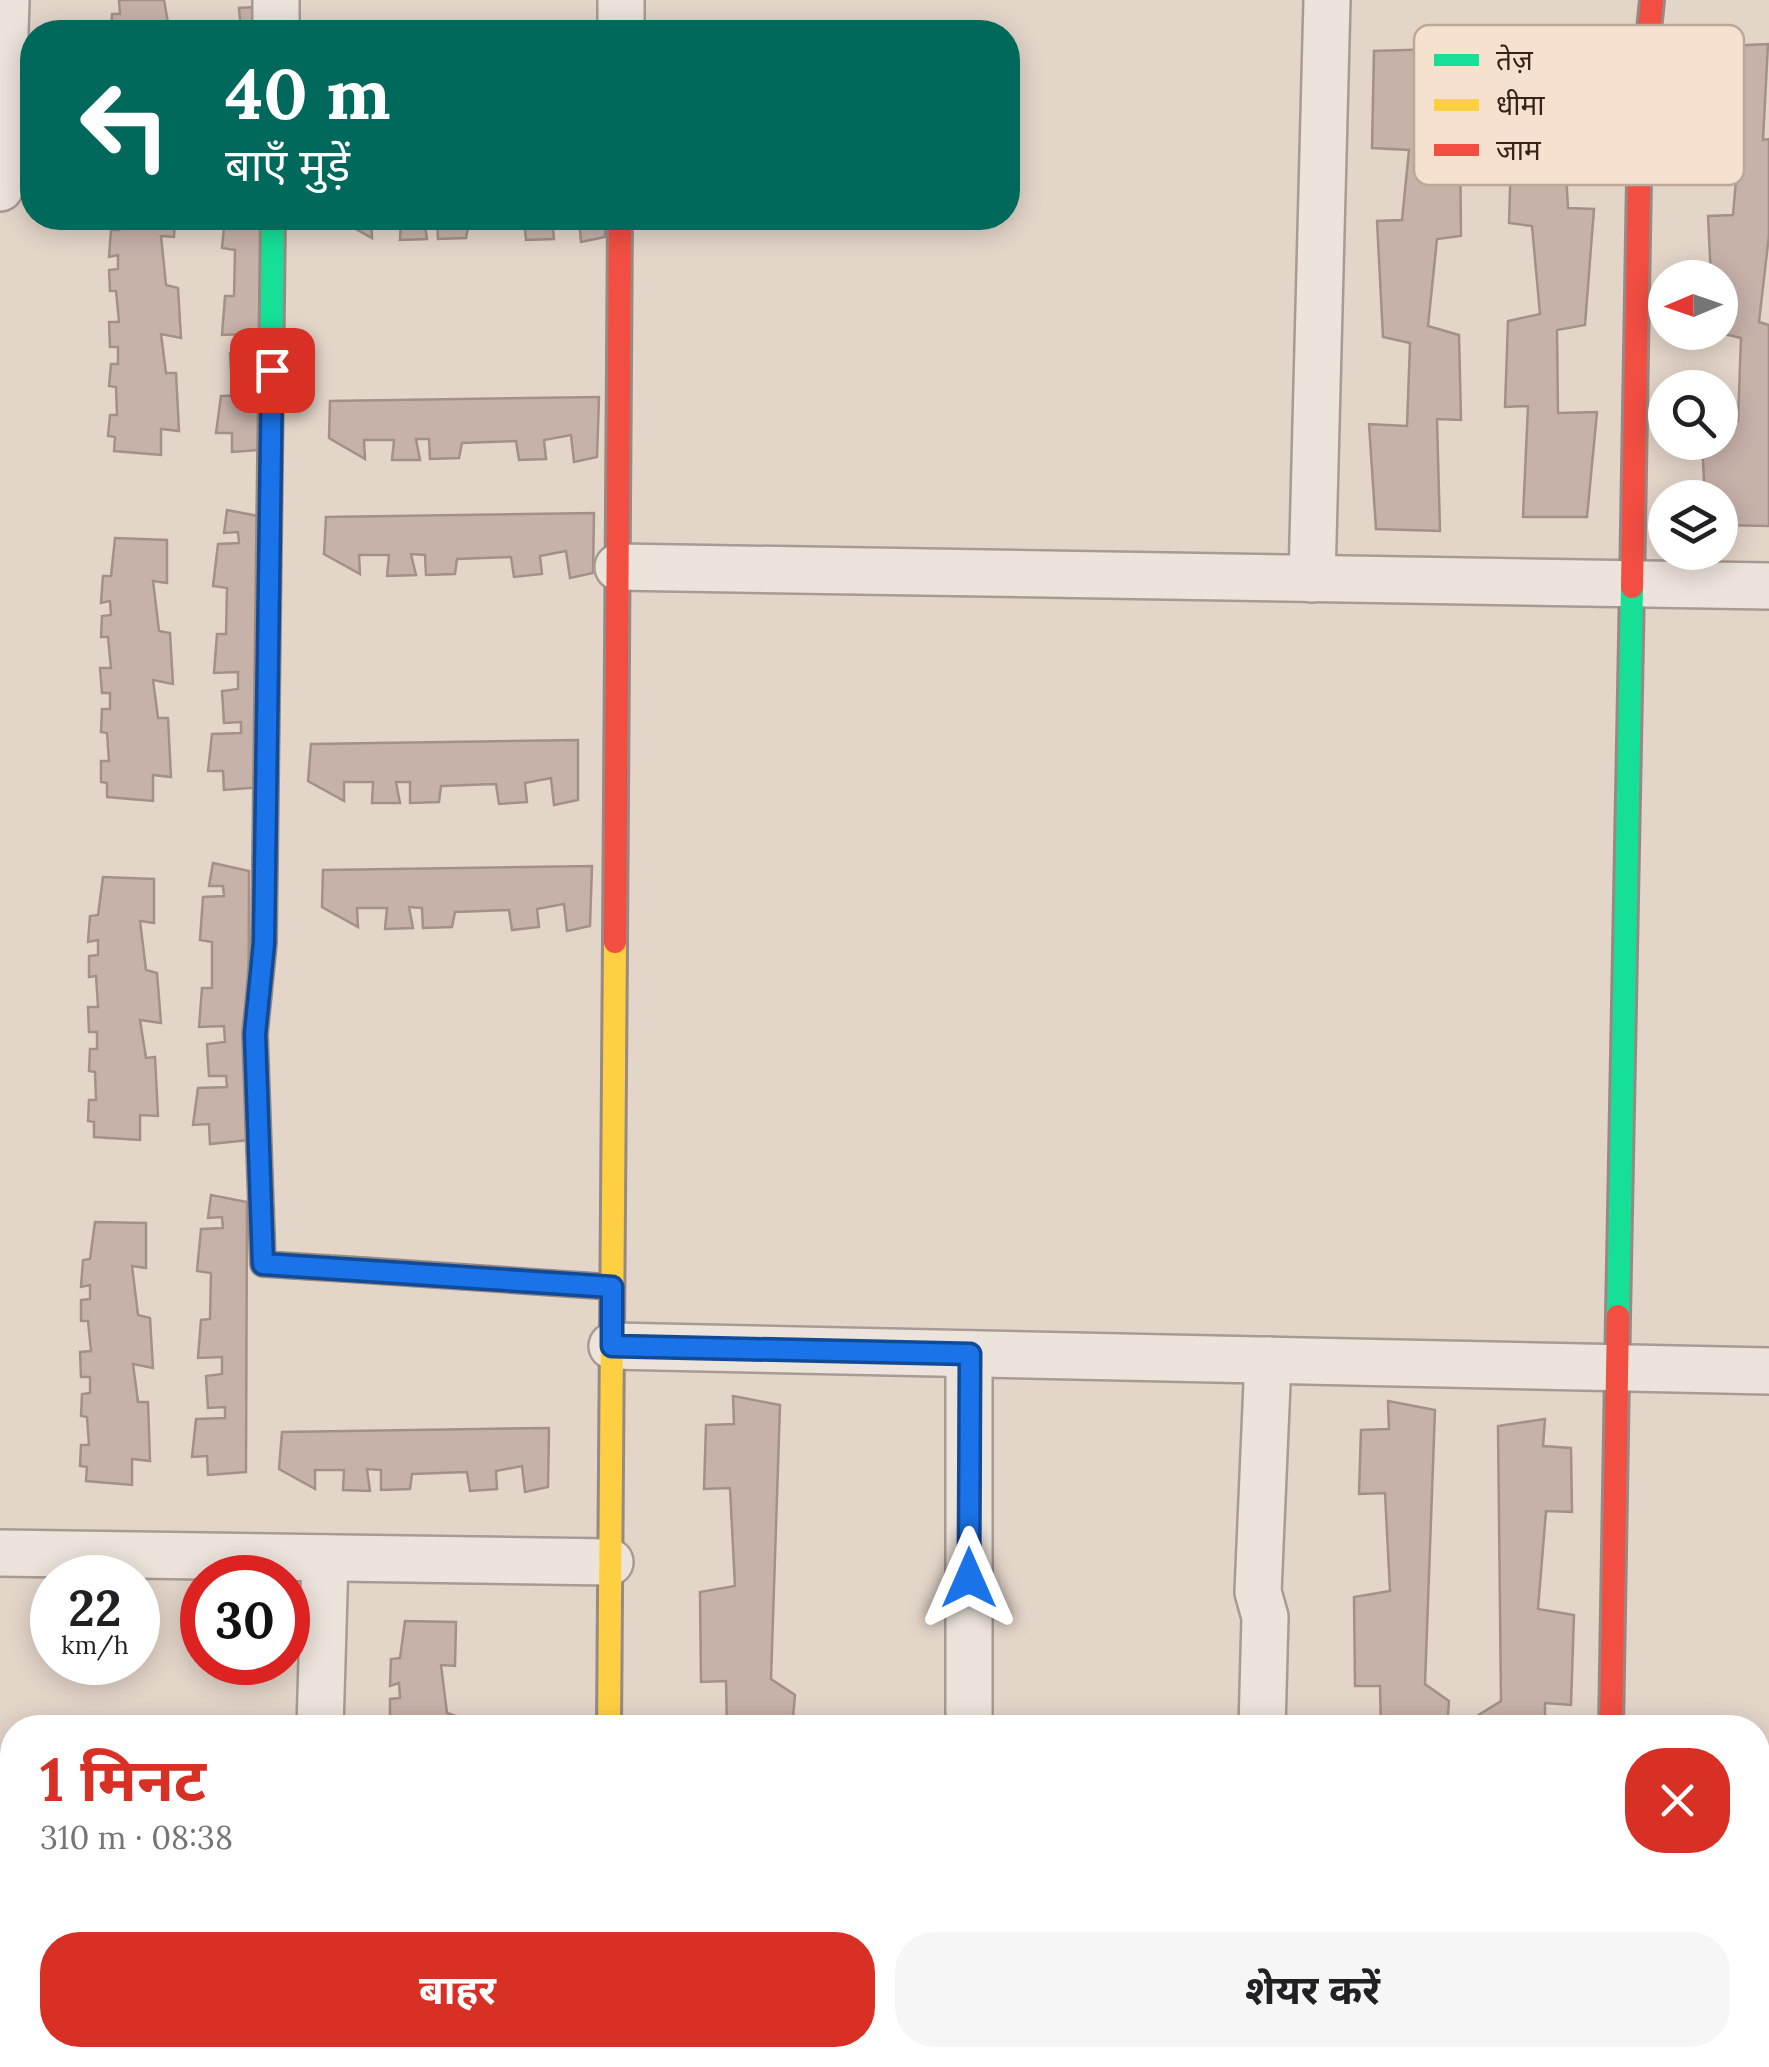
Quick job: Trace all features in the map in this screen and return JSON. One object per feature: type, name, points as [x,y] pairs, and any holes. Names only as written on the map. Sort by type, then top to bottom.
[{"type":"street","points":[[0,188],[6,0]]},
{"type":"street","points":[[1312,579],[1327,0]]},
{"type":"street","points":[[1650,25],[1652,0]]},
{"type":"street","points":[[1611,1715],[1639,185]]},
{"type":"street","points":[[274,230],[264,943],[255,1034],[263,1264],[612,1287]]},
{"type":"street","points":[[609,1715],[620,230]]},
{"type":"street","points":[[618,567],[1769,586]]},
{"type":"street","points":[[612,1346],[1769,1370]]},
{"type":"street","points":[[969,1715],[970,1354]]},
{"type":"street","points":[[1262,1715],[1265,1617],[1258,1592],[1268,1360]]},
{"type":"street","points":[[0,1554],[610,1562]]},
{"type":"street","points":[[320,1715],[325,1558]]},
{"type":"building","points":[[119,0],[164,0],[167,20],[112,20],[112,14],[120,14]]},
{"type":"building","points":[[257,7],[269,20],[240,20],[239,8]]},
{"type":"building","points":[[1768,44],[1763,140],[1769,139],[1769,235],[1759,322],[1769,325],[1769,526],[1738,525],[1738,480],[1704,480],[1703,460],[1738,460],[1741,338],[1738,260],[1710,260],[1708,216],[1733,215],[1736,185],[1744,185],[1744,45]]},
{"type":"building","points":[[1414,50],[1414,185],[1460,185],[1461,236],[1437,239],[1428,326],[1459,335],[1461,420],[1437,419],[1440,531],[1376,529],[1369,424],[1407,426],[1410,343],[1383,337],[1377,221],[1402,220],[1409,150],[1372,148],[1374,51]]},
{"type":"building","points":[[1510,185],[1567,185],[1568,208],[1594,209],[1585,325],[1557,330],[1558,413],[1597,412],[1587,517],[1523,517],[1528,406],[1505,407],[1508,321],[1540,314],[1532,226],[1509,223]]},
{"type":"building","points":[[111,230],[174,230],[174,237],[161,236],[166,285],[178,288],[181,338],[161,334],[166,373],[176,373],[179,431],[161,429],[161,455],[114,451],[115,437],[108,436],[110,415],[117,415],[116,387],[109,386],[111,364],[118,364],[118,347],[110,347],[109,322],[119,322],[116,291],[110,291],[109,270],[118,269],[118,255],[109,257]]},
{"type":"building","points":[[224,230],[271,230],[271,449],[232,452],[232,433],[216,433],[221,396],[249,395],[249,384],[232,385],[230,353],[247,351],[247,334],[222,335],[225,296],[234,296],[235,250],[222,248]]},
{"type":"building","points":[[400,230],[426,230],[427,239],[400,240]]},
{"type":"building","points":[[438,230],[468,230],[466,238],[438,239]]},
{"type":"building","points":[[525,230],[553,230],[554,239],[526,240]]},
{"type":"building","points":[[580,230],[605,230],[605,237],[581,242]]},
{"type":"building","points":[[599,397],[597,457],[574,462],[571,435],[544,440],[546,459],[519,460],[516,441],[462,443],[459,458],[430,459],[429,439],[416,439],[420,460],[392,460],[394,440],[364,440],[365,459],[329,438],[330,401]]},
{"type":"building","points":[[227,510],[263,517],[262,787],[224,790],[223,771],[208,771],[212,734],[241,733],[241,722],[224,723],[222,691],[238,689],[238,672],[214,673],[217,634],[226,634],[227,588],[213,586],[218,544],[239,543],[238,532],[224,533]]},
{"type":"building","points":[[594,513],[593,573],[570,578],[566,551],[540,556],[542,574],[514,577],[511,557],[457,559],[455,574],[426,575],[425,555],[411,554],[416,575],[387,576],[389,555],[359,555],[360,574],[324,554],[326,517]]},
{"type":"building","points":[[115,538],[167,540],[167,583],[153,581],[159,631],[170,633],[173,684],[153,680],[158,718],[168,718],[171,777],[153,775],[153,801],[107,797],[107,783],[101,782],[101,761],[109,761],[107,733],[101,732],[102,709],[110,709],[110,693],[102,693],[100,668],[111,668],[108,637],[101,637],[102,616],[111,615],[110,601],[101,603],[103,576],[111,576]]},
{"type":"building","points":[[578,740],[578,800],[554,805],[551,778],[525,783],[527,802],[499,804],[496,784],[441,786],[439,802],[410,803],[410,782],[396,782],[400,803],[372,803],[373,782],[344,782],[344,801],[308,781],[311,744]]},
{"type":"building","points":[[213,863],[249,871],[248,1140],[210,1144],[209,1124],[193,1125],[198,1088],[227,1087],[226,1076],[209,1076],[207,1044],[225,1042],[224,1026],[199,1027],[202,988],[212,988],[212,942],[200,940],[203,897],[224,896],[223,886],[209,886]]},
{"type":"building","points":[[592,866],[590,926],[567,931],[564,904],[537,909],[539,927],[512,930],[509,910],[455,912],[452,927],[423,928],[422,908],[409,907],[413,928],[385,929],[387,908],[357,908],[358,927],[322,907],[323,870]]},
{"type":"building","points":[[103,877],[154,879],[154,923],[140,921],[146,970],[157,973],[161,1023],[140,1020],[146,1058],[155,1057],[158,1116],[140,1115],[140,1140],[94,1137],[94,1122],[88,1121],[89,1100],[96,1100],[95,1072],[89,1071],[90,1049],[97,1049],[97,1032],[89,1032],[88,1007],[98,1007],[96,976],[89,977],[89,956],[98,955],[98,940],[88,942],[90,916],[98,915]]},
{"type":"building","points":[[211,1195],[247,1202],[246,1472],[208,1475],[207,1456],[192,1457],[196,1419],[225,1418],[225,1407],[208,1408],[206,1376],[222,1374],[222,1357],[198,1358],[201,1320],[210,1319],[211,1273],[197,1271],[201,1229],[223,1228],[222,1217],[208,1218]]},
{"type":"building","points":[[95,1222],[146,1223],[146,1268],[132,1266],[138,1315],[150,1318],[153,1368],[133,1364],[138,1402],[148,1402],[150,1461],[132,1459],[132,1485],[86,1481],[87,1467],[80,1466],[81,1445],[89,1445],[87,1417],[81,1416],[82,1394],[90,1393],[90,1377],[81,1377],[80,1352],[91,1351],[88,1321],[81,1321],[81,1300],[90,1299],[90,1285],[81,1287],[83,1260],[90,1259]]},
{"type":"building","points":[[733,1396],[780,1405],[771,1679],[795,1695],[793,1715],[727,1715],[726,1681],[701,1682],[700,1592],[735,1586],[730,1488],[704,1489],[706,1425],[734,1424]]},
{"type":"building","points":[[1388,1401],[1435,1410],[1425,1684],[1449,1701],[1448,1715],[1381,1715],[1380,1686],[1355,1686],[1354,1597],[1390,1591],[1385,1493],[1359,1494],[1361,1430],[1389,1429]]},
{"type":"building","points":[[1545,1419],[1543,1446],[1571,1448],[1572,1512],[1546,1511],[1538,1609],[1574,1615],[1571,1705],[1545,1703],[1545,1715],[1479,1715],[1501,1701],[1498,1426]]},
{"type":"building","points":[[549,1428],[548,1487],[525,1492],[522,1466],[496,1471],[497,1489],[470,1491],[467,1472],[412,1474],[410,1489],[381,1490],[381,1470],[367,1469],[370,1491],[343,1490],[344,1470],[315,1470],[315,1489],[279,1469],[282,1432]]},
{"type":"building","points":[[405,1621],[456,1622],[455,1666],[441,1665],[447,1713],[453,1715],[390,1715],[390,1699],[400,1698],[399,1683],[390,1686],[391,1659],[400,1658]]},
{"type":"traffic: fast","points":[[265,863],[273,230]]},
{"type":"traffic: fast","points":[[1618,1316],[1632,587]]},
{"type":"traffic: fast","points":[[361,1270],[612,1287]]},
{"type":"traffic: slow","points":[[265,863],[264,943],[255,1034],[263,1264],[361,1270]]},
{"type":"traffic: slow","points":[[609,1715],[615,942]]},
{"type":"traffic: jam","points":[[1650,25],[1652,0]]},
{"type":"traffic: jam","points":[[1632,587],[1639,185]]},
{"type":"traffic: jam","points":[[615,942],[620,230]]},
{"type":"traffic: jam","points":[[1611,1715],[1618,1316]]},
{"type":"route","points":[[272,370],[264,943],[255,1034],[263,1264],[612,1287],[612,1346],[970,1354],[969,1578]]}]
